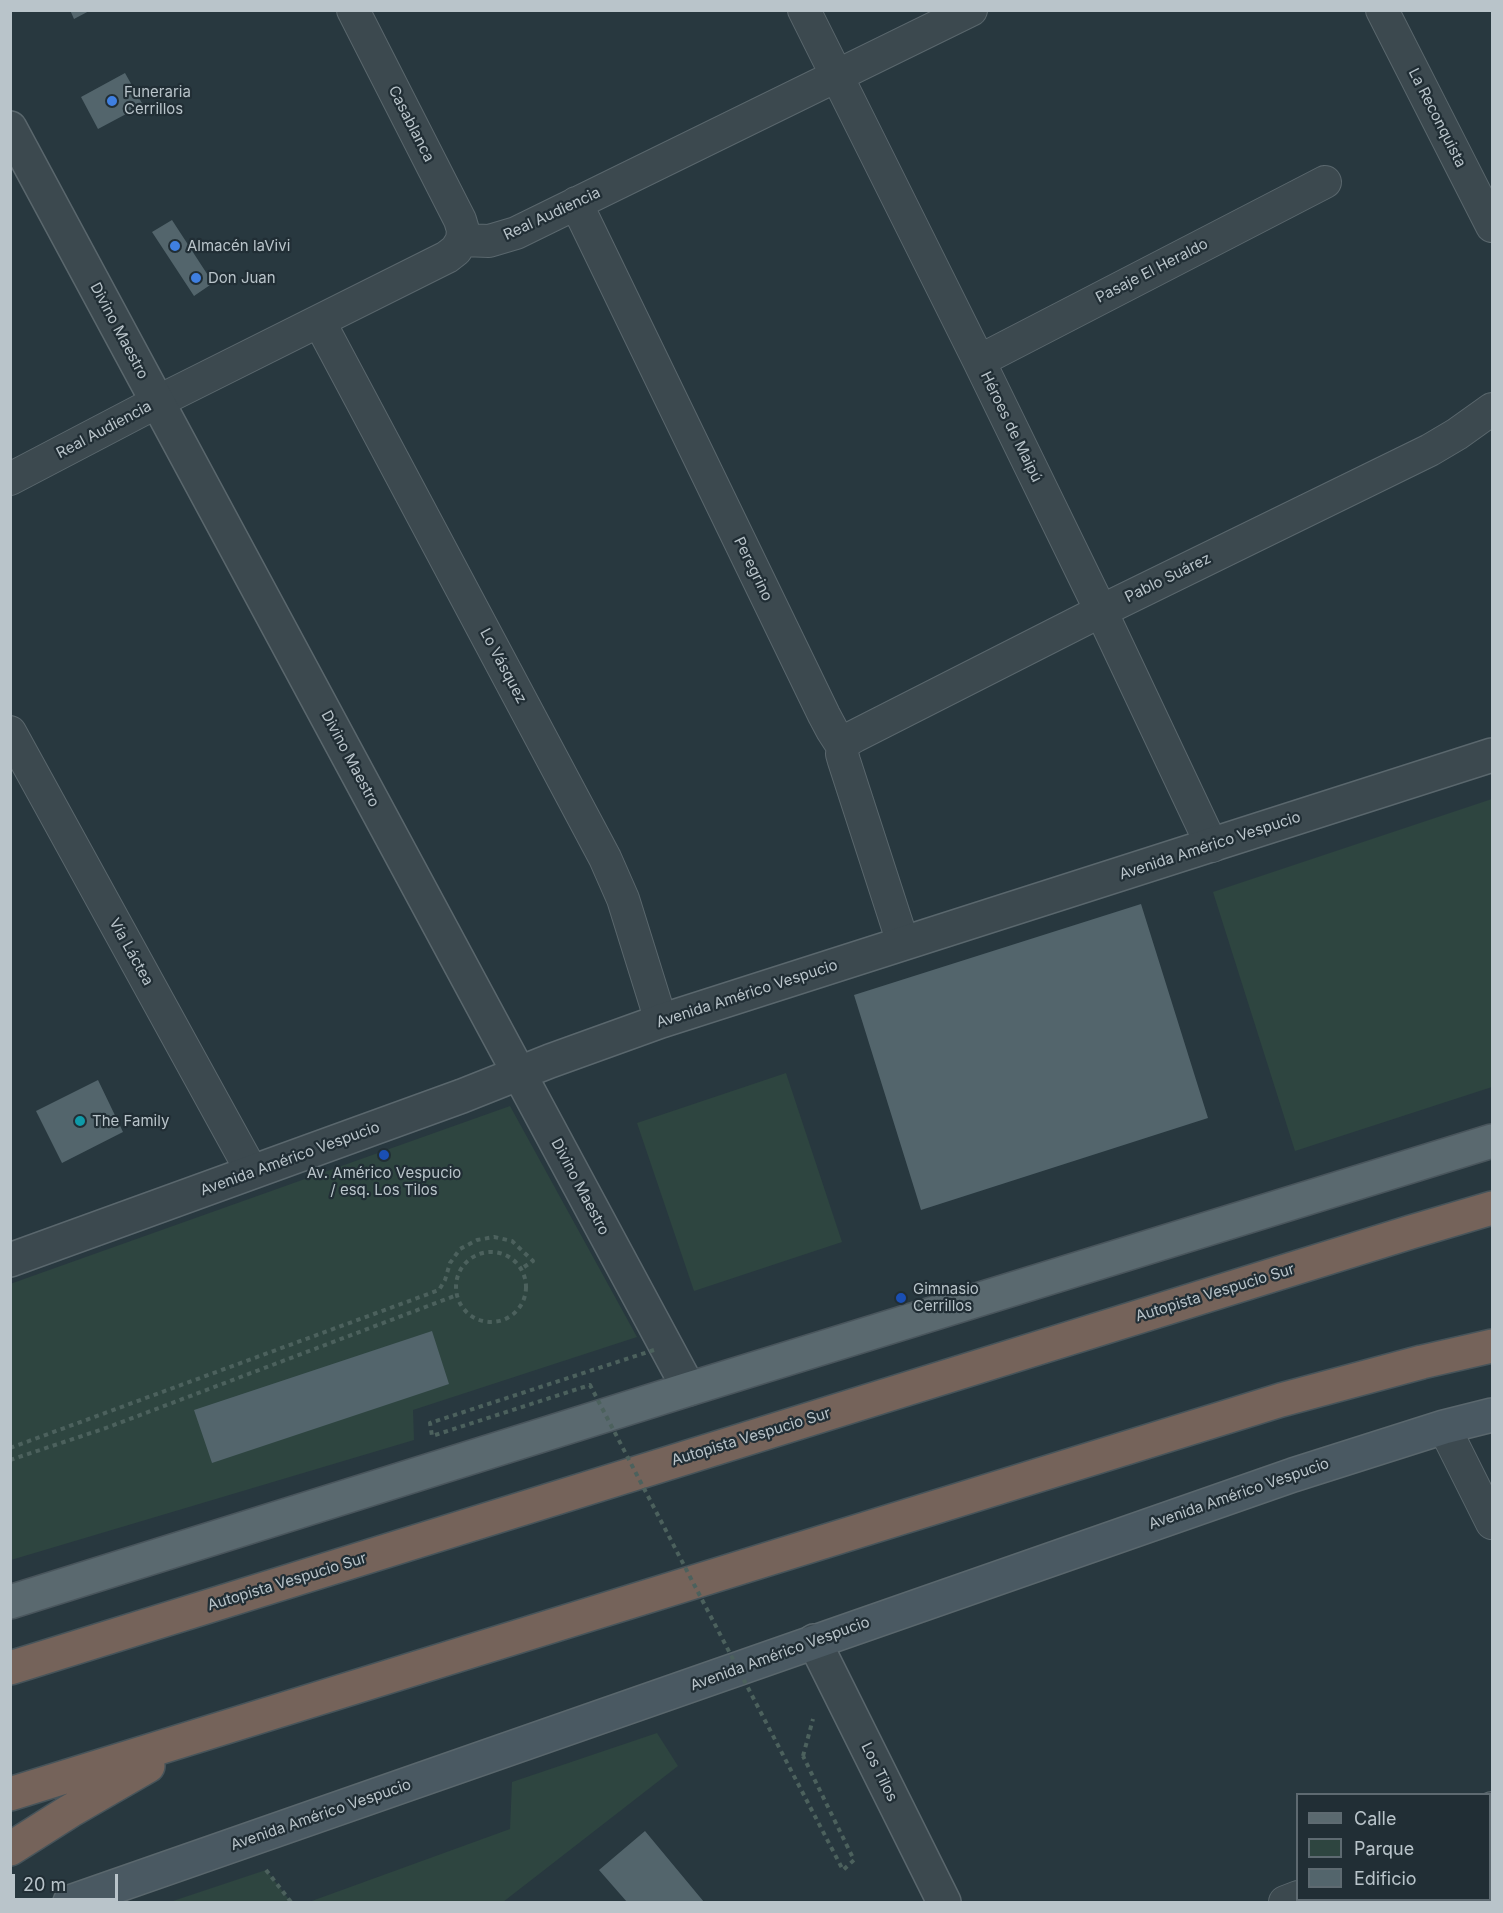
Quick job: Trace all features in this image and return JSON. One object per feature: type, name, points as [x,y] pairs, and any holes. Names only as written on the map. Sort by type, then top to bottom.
[{"type":"highway","name":"Autopista Vespucio Sur","points":[[10,1668],[1492,1208]]},
{"type":"highway","points":[[10,1794],[1281,1400],[1422,1362],[1492,1346]]},
{"type":"highway","points":[[10,1849],[90,1799],[213,1732]]},
{"type":"main road","points":[[10,1602],[689,1389],[1492,1142]]},
{"type":"main road","name":"Avenida Américo Vespucio","points":[[70,1902],[1293,1475],[1444,1427],[1492,1415]]},
{"type":"street","name":"Casablanca","points":[[353,10],[460,220],[463,230],[462,240]]},
{"type":"street","name":"Héroes de Maipú","points":[[804,10],[979,361],[1212,846]]},
{"type":"street","name":"Real Audiencia","points":[[10,478],[447,257],[456,250],[462,240],[489,241],[503,238],[971,10]]},
{"type":"street","name":"La Reconquista","points":[[1383,10],[1492,226]]},
{"type":"street","name":"Divino Maestro","points":[[10,128],[689,1389]]},
{"type":"street","name":"Pasaje El Heraldo","points":[[979,361],[1325,182]]},
{"type":"street","name":"Peregrino","points":[[576,203],[819,704],[843,747],[844,761],[903,943]]},
{"type":"street","name":"Lo Vásquez","points":[[319,321],[605,858],[623,899],[661,1021]]},
{"type":"street","name":"Pablo Suárez","points":[[843,747],[855,736],[1101,611],[1430,450],[1492,409]]},
{"type":"street","name":"Vía Láctea","points":[[10,732],[252,1172]]},
{"type":"street","name":"Avenida Américo Vespucio","points":[[13,1253],[252,1172],[480,1090],[519,1073],[661,1021],[1492,755]]},
{"type":"street","points":[[1444,1427],[1492,1523]]},
{"type":"street","name":"Los Tilos","points":[[814,1641],[944,1902]]},
{"type":"path","points":[[10,1448],[439,1290],[450,1263],[460,1250],[477,1240],[494,1237],[512,1241],[533,1261],[521,1269]]},
{"type":"path","points":[[491,1252],[503,1254],[521,1269],[525,1280],[522,1304],[505,1320],[482,1322],[472,1317],[463,1310],[456,1294],[457,1277],[461,1267],[480,1254],[491,1252]]},
{"type":"path","points":[[10,1460],[106,1428],[456,1294]]},
{"type":"path","points":[[654,1350],[430,1423],[432,1436],[590,1385],[843,1870],[854,1860],[804,1756]]},
{"type":"green space","points":[[1492,799],[1492,1087],[1295,1151],[1213,892]]},
{"type":"green space","points":[[786,1073],[842,1242],[694,1291],[637,1123]]},
{"type":"green space","points":[[510,1106],[637,1337],[413,1410],[414,1440],[11,1560],[10,1284]]},
{"type":"green space","points":[[657,1733],[678,1766],[503,1902],[309,1902],[510,1829],[512,1782]]},
{"type":"green space","points":[[266,1870],[291,1902],[170,1902]]},
{"type":"building","points":[[70,10],[91,10],[74,19]]},
{"type":"building","name":"Funeraria Cerrillos","points":[[125,73],[143,105],[98,129],[81,97]]},
{"type":"building","name":"Almacén laVivi","points":[[172,220],[213,283],[194,296],[152,232]]},
{"type":"building","points":[[1141,904],[1208,1118],[921,1210],[854,995]]},
{"type":"building","name":"The Family","points":[[98,1080],[123,1132],[62,1163],[36,1111]]},
{"type":"building","points":[[432,1331],[449,1384],[212,1463],[194,1410]]},
{"type":"building","points":[[645,1831],[704,1902],[627,1902],[599,1870]]},
{"type":"place","name":"Funeraria Cerrillos","points":[[112,101]]},
{"type":"place","name":"Almacén laVivi","points":[[175,246]]},
{"type":"place","name":"Don Juan","points":[[196,278]]},
{"type":"place","name":"The Family","points":[[80,1121]]},
{"type":"place","name":"Av. Américo Vespucio / esq. Los Tilos","points":[[384,1155]]},
{"type":"place","name":"Gimnasio Cerrillos","points":[[901,1298]]}]
